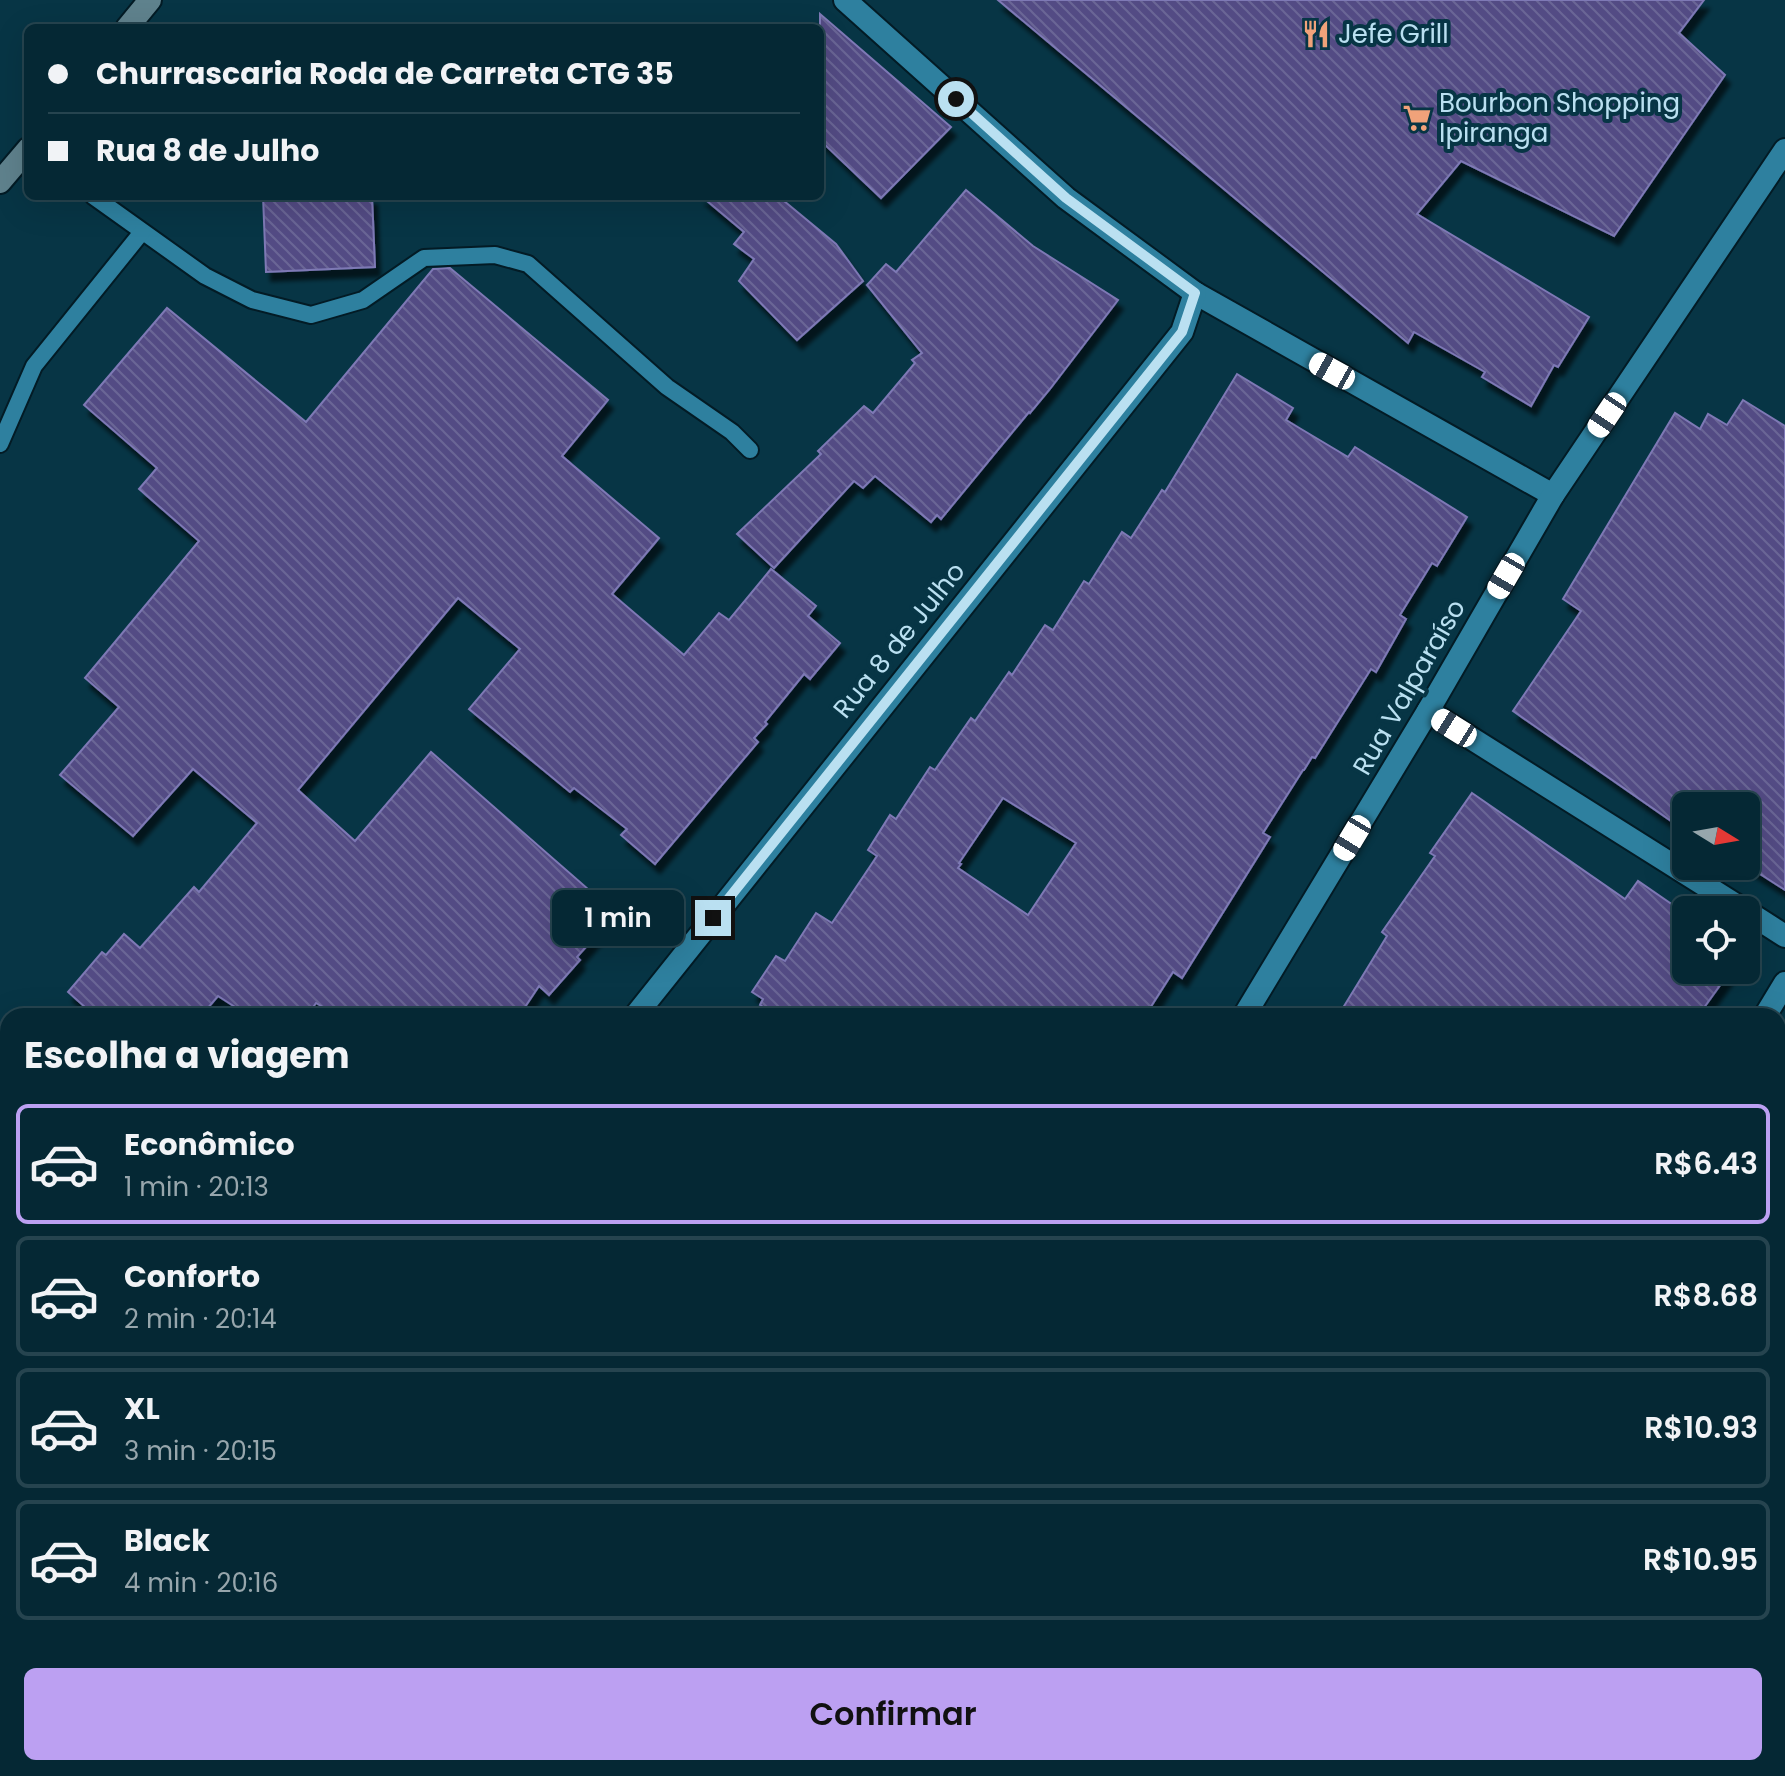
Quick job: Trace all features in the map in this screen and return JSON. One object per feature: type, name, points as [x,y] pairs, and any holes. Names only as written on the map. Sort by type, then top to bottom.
[{"type":"main road","points":[[130,24],[150,0]]},
{"type":"main road","points":[[3,181],[24,154]]},
{"type":"street","points":[[845,0],[1066,198],[1195,293],[1553,495]]},
{"type":"street","name":"Rua Valparaíso","points":[[1249,1008],[1428,711],[1553,495],[1785,150]]},
{"type":"street","name":"Rua 8 de Julho","points":[[641,1008],[1182,332],[1195,293]]},
{"type":"street","points":[[1428,711],[1723,896]]},
{"type":"street","points":[[1760,920],[1785,936]]},
{"type":"street","points":[[1770,1008],[1785,983]]},
{"type":"lane","points":[[98,200],[205,276],[252,300],[311,315],[363,300],[424,258],[495,255],[528,264],[667,387],[732,432],[750,450]]},
{"type":"lane","points":[[0,444],[34,366],[142,232]]},
{"type":"building","name":"Bourbon Shopping Ipiranga","points":[[998,0],[1704,0],[1679,33],[1725,75],[1614,236],[1461,161],[1417,214],[1589,317],[1558,367],[1554,365],[1531,406],[1482,377],[1485,372],[1414,332],[1408,343]]},
{"type":"building","points":[[820,14],[951,127],[881,198],[824,144],[824,24],[820,24]]},
{"type":"building","points":[[966,190],[1033,246],[1118,300],[1050,389],[941,519],[937,515],[931,522],[875,476],[863,488],[854,481],[774,568],[737,534],[821,454],[818,451],[864,406],[873,413],[915,363],[912,360],[922,353],[867,285],[886,264],[896,272]]},
{"type":"building","points":[[263,200],[372,200],[375,267],[266,272]]},
{"type":"building","points":[[706,200],[783,200],[836,244],[863,281],[797,340],[739,281],[754,259],[734,244],[744,232]]},
{"type":"building","points":[[450,268],[608,400],[562,456],[659,538],[612,594],[684,655],[719,613],[729,620],[771,569],[816,606],[808,616],[840,643],[810,679],[804,674],[754,738],[758,742],[655,864],[621,835],[627,829],[574,788],[570,792],[469,709],[520,649],[458,598],[298,790],[355,841],[431,752],[612,910],[598,926],[602,929],[577,957],[580,960],[549,995],[539,986],[524,1008],[324,1008],[316,1003],[313,1008],[237,1008],[218,996],[208,1008],[86,1008],[68,992],[102,952],[106,955],[124,934],[140,948],[194,887],[199,892],[257,823],[193,769],[133,836],[60,775],[119,707],[85,678],[199,541],[139,489],[157,468],[84,405],[167,308],[306,422],[433,269]]},
{"type":"building","points":[[1237,374],[1293,408],[1286,420],[1348,457],[1355,447],[1467,517],[1437,566],[1432,563],[1400,615],[1406,619],[1376,672],[1371,669],[1263,833],[1270,837],[1182,978],[1173,972],[1150,1008],[765,1008],[760,1005],[763,999],[752,992],[776,956],[785,961],[816,913],[832,923],[877,856],[868,850],[890,815],[896,819],[930,767],[935,770],[971,718],[975,721],[1009,672],[1012,675],[1045,625],[1053,630],[1084,581],[1089,584],[1122,532],[1131,538],[1162,490],[1165,492]],"holes":[[[1003,798],[1076,843],[1028,915],[958,868]]]},
{"type":"building","points":[[1743,400],[1785,426],[1785,890],[1760,874],[1760,792],[1672,792],[1672,822],[1513,711],[1581,611],[1563,599],[1675,413],[1700,429],[1708,414],[1727,425]]},
{"type":"building","points":[[1472,793],[1625,899],[1638,881],[1672,904],[1672,984],[1721,984],[1704,1008],[1343,1008],[1387,936],[1382,932],[1435,856],[1430,853]]},
{"type":"place","name":"Jefe Grill","points":[[1316,34]]},
{"type":"place","name":"Bourbon Shopping Ipiranga","points":[[1417,118]]},
{"type":"route","points":[[713,918],[1182,332],[1195,293],[1066,198],[956,99]]}]
